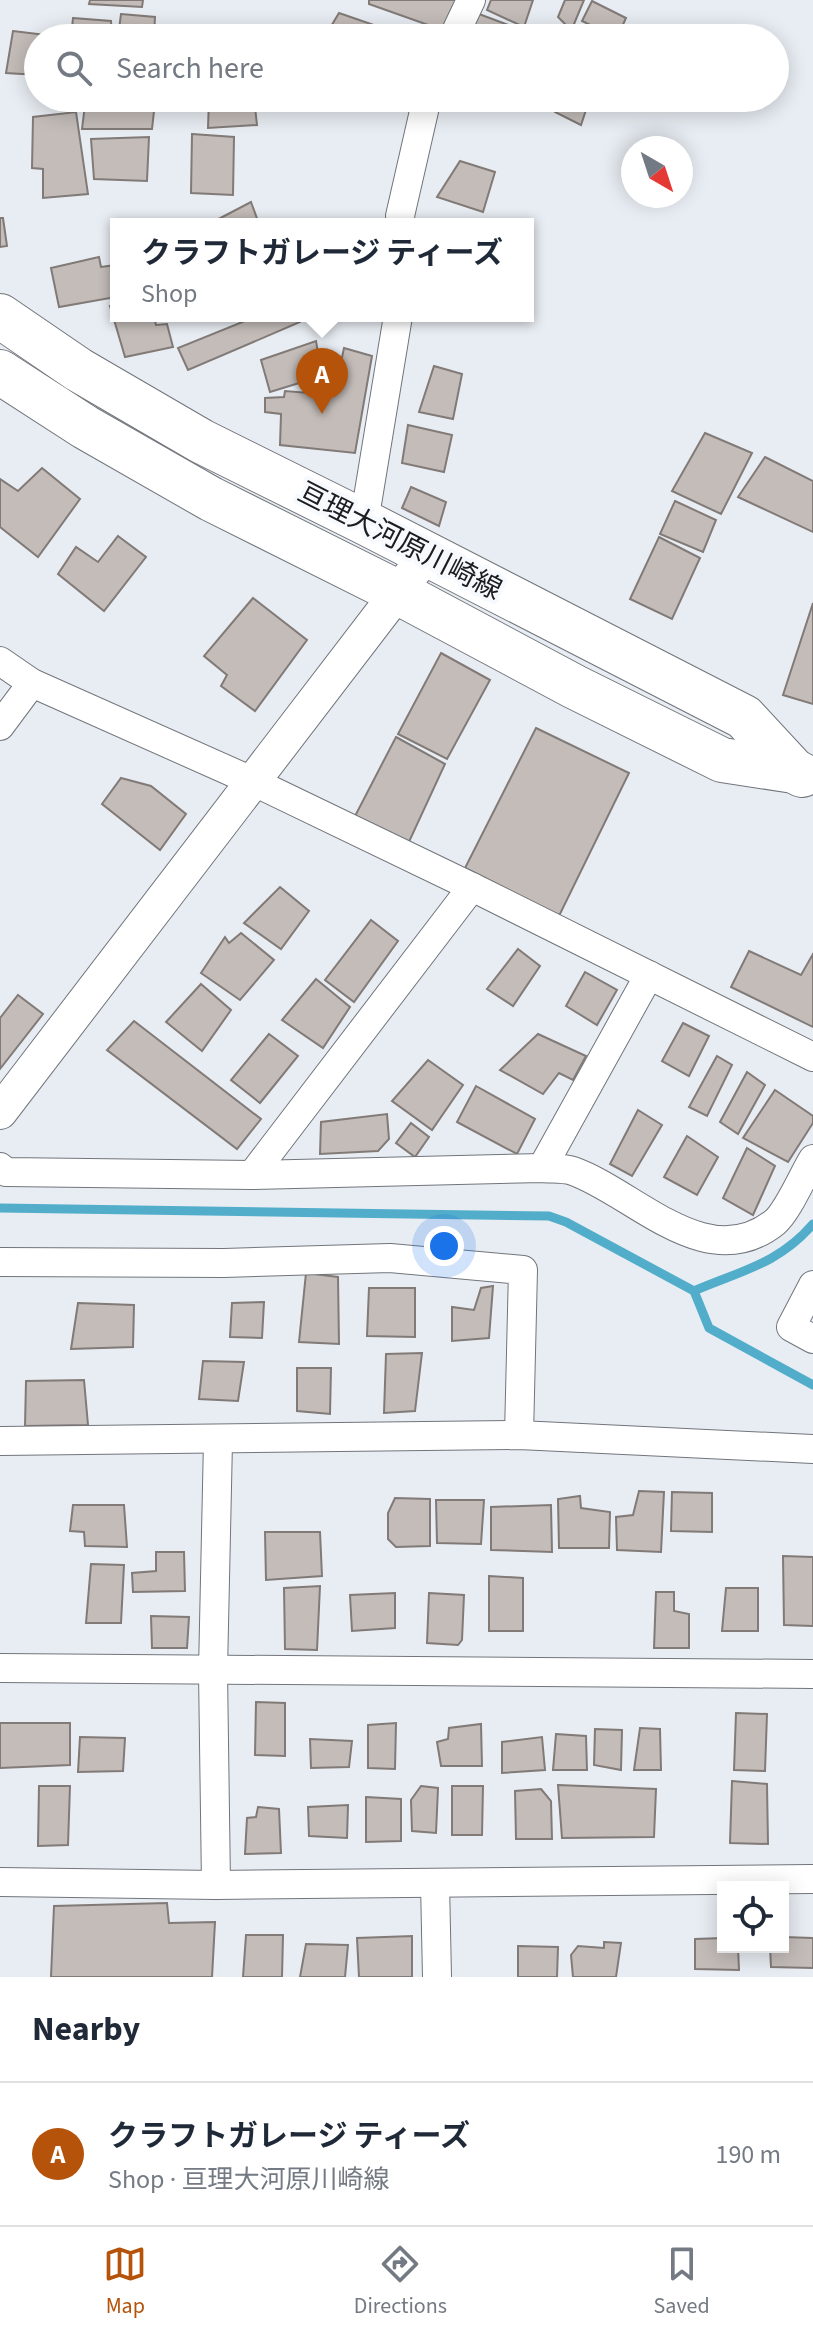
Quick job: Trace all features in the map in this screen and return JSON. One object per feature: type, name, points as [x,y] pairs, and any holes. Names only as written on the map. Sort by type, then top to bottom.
[{"type":"main road","name":"亘理大河原川崎線","points":[[0,316],[79,370],[201,441],[744,717],[804,776]]},
{"type":"main road","name":"亘理大河原川崎線","points":[[0,372],[85,427],[211,499],[399,593],[575,687],[722,760],[804,776]]},
{"type":"street","points":[[460,24],[471,0]]},
{"type":"street","points":[[400,218],[424,112]]},
{"type":"street","points":[[364,522],[397,322]]},
{"type":"street","points":[[0,1112],[427,554]]},
{"type":"street","points":[[0,661],[32,683],[252,781],[813,1057]]},
{"type":"street","points":[[0,726],[32,683]]},
{"type":"street","points":[[252,1175],[472,887]]},
{"type":"street","points":[[542,1168],[649,975]]},
{"type":"street","points":[[0,1167],[6,1172],[252,1175],[542,1168],[571,1170],[693,1236],[722,1241],[757,1233],[777,1220],[813,1159]]},
{"type":"street","points":[[0,1262],[224,1263],[390,1258],[523,1270],[519,1435]]},
{"type":"street","points":[[813,1285],[791,1327],[813,1339]]},
{"type":"street","points":[[0,1441],[218,1441],[519,1435],[813,1449]]},
{"type":"street","points":[[216,1885],[213,1671],[218,1441]]},
{"type":"street","points":[[0,1668],[813,1674]]},
{"type":"street","points":[[0,1882],[216,1885],[813,1879]]},
{"type":"street","points":[[435,1883],[437,1977]]},
{"type":"building","points":[[90,0],[143,0],[142,7],[89,4]]},
{"type":"building","points":[[369,0],[458,0],[448,24],[425,24],[369,4]]},
{"type":"building","points":[[491,0],[533,0],[525,24],[517,24],[487,10]]},
{"type":"building","points":[[565,0],[584,0],[574,24],[565,24],[558,17]]},
{"type":"building","points":[[592,1],[626,18],[623,24],[588,24],[582,21]]},
{"type":"building","points":[[339,13],[371,24],[332,24]]},
{"type":"building","points":[[121,14],[155,17],[155,24],[120,24]]},
{"type":"building","points":[[479,14],[506,24],[474,24]]},
{"type":"building","points":[[73,18],[111,21],[111,24],[72,24]]},
{"type":"building","points":[[13,31],[24,32],[24,74],[6,73]]},
{"type":"building","points":[[76,112],[88,194],[43,198],[43,169],[32,168],[33,117]]},
{"type":"building","points":[[84,112],[154,112],[152,129],[82,129]]},
{"type":"building","points":[[209,112],[256,112],[257,125],[208,128]]},
{"type":"building","points":[[555,112],[585,112],[581,125]]},
{"type":"building","points":[[192,134],[234,137],[233,195],[191,193]]},
{"type":"building","points":[[149,137],[147,181],[94,179],[91,139]]},
{"type":"building","points":[[460,161],[495,172],[483,212],[437,197]]},
{"type":"building","points":[[251,202],[257,218],[220,218]]},
{"type":"building","points":[[0,218],[3,218],[7,246],[0,247]]},
{"type":"building","points":[[99,257],[101,267],[110,266],[110,298],[59,307],[51,268]]},
{"type":"building","points":[[115,322],[167,324],[173,347],[125,357]]},
{"type":"building","points":[[243,322],[300,322],[188,370],[178,348]]},
{"type":"building","points":[[316,341],[322,376],[270,392],[261,360]]},
{"type":"building","points":[[344,348],[372,356],[355,453],[280,445],[281,414],[265,412],[265,398],[284,397],[285,391],[334,395]]},
{"type":"building","points":[[434,366],[462,374],[453,419],[419,412]]},
{"type":"building","points":[[408,425],[452,435],[444,472],[402,463]]},
{"type":"building","points":[[705,433],[752,453],[721,514],[672,491]]},
{"type":"building","points":[[765,457],[813,481],[813,532],[738,497]]},
{"type":"building","points":[[42,468],[80,499],[38,557],[0,527],[0,479],[18,491]]},
{"type":"building","points":[[411,487],[446,502],[439,526],[402,508]]},
{"type":"building","points":[[675,501],[716,520],[703,552],[660,534]]},
{"type":"building","points":[[118,536],[146,557],[104,611],[58,574],[76,547],[98,562]]},
{"type":"building","points":[[659,537],[700,558],[672,619],[630,599]]},
{"type":"building","points":[[253,598],[307,640],[255,711],[221,686],[227,675],[204,656]]},
{"type":"building","points":[[813,603],[813,704],[783,695]]},
{"type":"building","points":[[441,653],[490,680],[447,759],[398,734]]},
{"type":"building","points":[[536,728],[629,773],[559,916],[465,868]]},
{"type":"building","points":[[396,737],[445,764],[408,844],[354,818]]},
{"type":"building","points":[[121,778],[151,786],[186,814],[160,850],[102,804]]},
{"type":"building","points":[[280,887],[309,911],[281,949],[244,923]]},
{"type":"building","points":[[371,920],[398,941],[354,1002],[325,980]]},
{"type":"building","points":[[241,933],[274,960],[240,1000],[201,973],[225,937],[229,943]]},
{"type":"building","points":[[518,949],[540,966],[513,1006],[487,989]]},
{"type":"building","points":[[749,951],[801,975],[813,954],[813,1027],[731,987]]},
{"type":"building","points":[[585,972],[617,990],[597,1025],[566,1006]]},
{"type":"building","points":[[316,979],[350,1007],[323,1048],[282,1020]]},
{"type":"building","points":[[201,984],[231,1010],[202,1051],[166,1022]]},
{"type":"building","points":[[18,995],[43,1014],[0,1069],[0,1018]]},
{"type":"building","points":[[134,1021],[261,1119],[237,1149],[107,1050]]},
{"type":"building","points":[[683,1023],[709,1036],[689,1076],[662,1061]]},
{"type":"building","points":[[269,1034],[298,1056],[260,1103],[231,1080]]},
{"type":"building","points":[[538,1034],[586,1056],[573,1080],[559,1073],[543,1094],[500,1070]]},
{"type":"building","points":[[717,1056],[732,1065],[707,1116],[689,1107]]},
{"type":"building","points":[[428,1060],[463,1085],[432,1130],[392,1101]]},
{"type":"building","points":[[747,1072],[765,1085],[738,1134],[720,1122]]},
{"type":"building","points":[[476,1086],[535,1119],[517,1154],[457,1122]]},
{"type":"building","points":[[775,1090],[813,1116],[813,1123],[788,1162],[743,1138]]},
{"type":"building","points":[[638,1110],[662,1125],[632,1176],[610,1164]]},
{"type":"building","points":[[387,1114],[389,1139],[378,1151],[320,1154],[321,1122]]},
{"type":"building","points":[[411,1123],[429,1137],[415,1157],[396,1143]]},
{"type":"building","points":[[687,1136],[718,1157],[697,1195],[664,1177]]},
{"type":"building","points":[[747,1148],[775,1166],[753,1215],[723,1198]]},
{"type":"building","points":[[306,1273],[338,1277],[339,1344],[299,1342]]},
{"type":"building","points":[[493,1286],[489,1338],[452,1341],[452,1307],[474,1310],[481,1288]]},
{"type":"building","points":[[369,1288],[415,1288],[415,1337],[367,1336]]},
{"type":"building","points":[[264,1302],[262,1338],[230,1337],[232,1303]]},
{"type":"building","points":[[78,1303],[134,1305],[133,1347],[71,1349]]},
{"type":"building","points":[[422,1353],[415,1411],[384,1413],[386,1354]]},
{"type":"building","points":[[203,1361],[244,1362],[238,1401],[199,1399]]},
{"type":"building","points":[[297,1368],[331,1368],[330,1414],[297,1411]]},
{"type":"building","points":[[84,1380],[88,1425],[25,1426],[26,1381]]},
{"type":"building","points":[[639,1491],[664,1492],[661,1552],[617,1550],[616,1517],[633,1515]]},
{"type":"building","points":[[672,1492],[712,1493],[712,1532],[671,1531]]},
{"type":"building","points":[[580,1496],[581,1508],[610,1512],[609,1548],[559,1548],[558,1499]]},
{"type":"building","points":[[395,1498],[430,1499],[430,1546],[396,1547],[388,1539],[388,1513]]},
{"type":"building","points":[[436,1500],[484,1500],[481,1544],[437,1543]]},
{"type":"building","points":[[73,1505],[124,1505],[127,1547],[85,1546],[84,1532],[70,1531]]},
{"type":"building","points":[[551,1505],[552,1552],[491,1550],[491,1507]]},
{"type":"building","points":[[265,1532],[320,1532],[322,1576],[266,1580]]},
{"type":"building","points":[[156,1552],[184,1552],[185,1591],[133,1592],[132,1573],[156,1571]]},
{"type":"building","points":[[783,1556],[813,1557],[813,1626],[784,1625]]},
{"type":"building","points":[[91,1564],[124,1565],[121,1623],[86,1623]]},
{"type":"building","points":[[489,1576],[523,1578],[523,1631],[489,1631]]},
{"type":"building","points":[[320,1586],[317,1650],[285,1649],[284,1588]]},
{"type":"building","points":[[726,1588],[758,1588],[758,1631],[722,1631]]},
{"type":"building","points":[[656,1592],[674,1592],[674,1611],[689,1614],[689,1648],[654,1648]]},
{"type":"building","points":[[395,1593],[395,1628],[352,1631],[350,1595]]},
{"type":"building","points":[[429,1593],[464,1595],[462,1640],[458,1645],[427,1643]]},
{"type":"building","points":[[151,1616],[189,1617],[187,1648],[152,1648]]},
{"type":"building","points":[[256,1702],[285,1703],[285,1756],[255,1755]]},
{"type":"building","points":[[736,1713],[767,1714],[765,1771],[734,1770]]},
{"type":"building","points":[[0,1723],[70,1723],[70,1765],[0,1768]]},
{"type":"building","points":[[396,1723],[395,1769],[368,1768],[368,1725]]},
{"type":"building","points":[[481,1724],[482,1766],[441,1766],[437,1742],[448,1739],[449,1728]]},
{"type":"building","points":[[640,1728],[660,1729],[661,1770],[634,1770]]},
{"type":"building","points":[[595,1729],[622,1730],[621,1770],[594,1765]]},
{"type":"building","points":[[556,1734],[586,1736],[587,1770],[553,1770]]},
{"type":"building","points":[[80,1737],[125,1738],[123,1771],[78,1772]]},
{"type":"building","points":[[542,1737],[545,1770],[502,1773],[502,1742]]},
{"type":"building","points":[[310,1739],[352,1741],[349,1767],[311,1768]]},
{"type":"building","points":[[732,1781],[767,1784],[768,1844],[730,1843]]},
{"type":"building","points":[[558,1785],[656,1789],[654,1837],[562,1838]]},
{"type":"building","points":[[39,1786],[70,1786],[68,1845],[38,1846]]},
{"type":"building","points":[[421,1786],[438,1788],[436,1833],[412,1831],[411,1800]]},
{"type":"building","points":[[452,1786],[483,1786],[482,1835],[452,1835]]},
{"type":"building","points":[[541,1789],[551,1801],[552,1839],[516,1839],[515,1791]]},
{"type":"building","points":[[366,1797],[401,1799],[401,1841],[366,1842]]},
{"type":"building","points":[[348,1805],[347,1838],[309,1836],[308,1807]]},
{"type":"building","points":[[258,1807],[279,1809],[281,1853],[245,1854],[247,1818],[256,1817]]},
{"type":"building","points":[[167,1903],[169,1923],[215,1922],[212,1977],[51,1977],[54,1906]]},
{"type":"building","points":[[246,1935],[283,1935],[282,1977],[243,1977]]},
{"type":"building","points":[[412,1936],[412,1977],[359,1977],[357,1938]]},
{"type":"building","points":[[789,1937],[813,1938],[813,1968],[771,1967],[770,1953],[789,1953]]},
{"type":"building","points":[[717,1938],[717,1953],[738,1953],[739,1970],[695,1969],[695,1939]]},
{"type":"building","points":[[604,1942],[621,1943],[616,1977],[573,1977],[571,1955],[578,1946],[604,1948]]},
{"type":"building","points":[[306,1944],[348,1945],[345,1977],[300,1977]]},
{"type":"building","points":[[518,1946],[558,1947],[557,1977],[518,1977]]},
{"type":"waterway","points":[[0,1208],[549,1216],[566,1222],[694,1291],[709,1328],[813,1385]]},
{"type":"waterway","points":[[694,1291],[773,1258],[813,1224]]},
{"type":"place","name":"クラフトガレージ ティーズ","points":[[322,414]]}]
